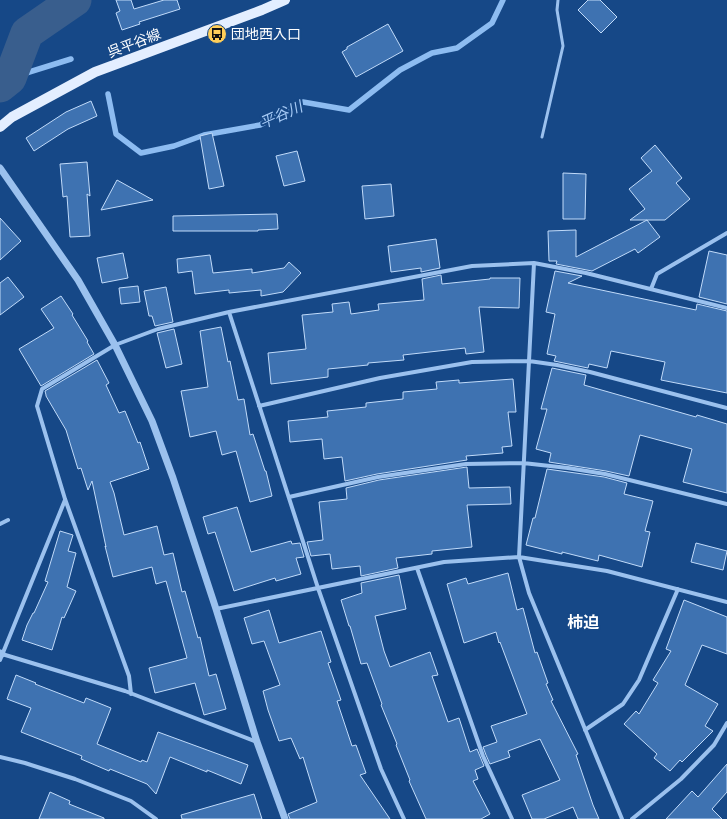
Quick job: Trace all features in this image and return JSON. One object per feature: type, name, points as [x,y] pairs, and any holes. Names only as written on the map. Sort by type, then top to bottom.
[{"type":"main road","name":"呉平谷線","points":[[0,127],[12,117],[95,72],[262,10],[285,0]]},
{"type":"street","points":[[0,168],[78,280],[115,345],[154,428],[173,478],[216,609],[257,742],[285,819]]},
{"type":"street","points":[[651,289],[657,274],[727,233]]},
{"type":"street","points":[[534,263],[519,557],[529,593],[622,819]]},
{"type":"street","points":[[131,694],[129,676],[65,499],[37,406],[42,389],[115,345],[158,328],[229,312],[472,266],[534,263],[586,273],[727,308]]},
{"type":"street","points":[[229,312],[318,588],[380,768],[404,819]]},
{"type":"street","points":[[259,406],[380,378],[472,362],[528,361],[590,372],[727,408]]},
{"type":"street","points":[[288,497],[378,478],[466,464],[523,464],[568,468],[605,474],[727,504]]},
{"type":"street","points":[[65,499],[1,656],[131,694],[257,742]]},
{"type":"street","points":[[0,524],[8,520]]},
{"type":"street","points":[[216,609],[444,562],[519,557],[607,571],[727,602]]},
{"type":"street","points":[[417,568],[483,756],[512,819]]},
{"type":"street","points":[[585,730],[623,704],[640,680],[678,589]]},
{"type":"street","points":[[632,819],[681,779],[714,746],[727,723]]},
{"type":"street","points":[[0,757],[25,763],[75,779],[124,798],[131,801],[156,819]]},
{"type":"lane","points":[[542,137],[563,46],[557,10],[558,0]]},
{"type":"building","points":[[116,0],[131,0],[134,9],[164,0],[177,0],[180,9],[139,22],[140,24],[122,30],[116,13],[120,11]]},
{"type":"building","points":[[588,0],[600,0],[617,17],[601,33],[578,10]]},
{"type":"building","points":[[388,24],[403,51],[356,77],[342,52],[347,49],[347,47]]},
{"type":"building","points":[[91,101],[97,116],[68,129],[34,151],[26,138],[66,112]]},
{"type":"building","points":[[212,133],[224,186],[209,189],[200,136]]},
{"type":"building","points":[[655,145],[682,178],[676,183],[690,199],[665,220],[630,220],[645,209],[629,189],[652,171],[641,158]]},
{"type":"building","points":[[297,151],[305,181],[284,186],[276,156]]},
{"type":"building","points":[[87,162],[90,196],[87,194],[90,236],[70,237],[67,196],[63,197],[60,164]]},
{"type":"building","points":[[563,173],[586,174],[585,219],[563,219]]},
{"type":"building","points":[[117,180],[153,200],[101,210]]},
{"type":"building","points":[[391,184],[394,216],[365,219],[362,186]]},
{"type":"building","points":[[277,214],[278,229],[258,231],[173,231],[173,216]]},
{"type":"building","points":[[0,218],[21,241],[0,260]]},
{"type":"building","points":[[647,220],[660,237],[638,253],[635,249],[592,271],[556,264],[557,261],[549,261],[548,231],[576,230],[576,257]]},
{"type":"building","points":[[436,239],[440,268],[421,272],[421,268],[391,272],[388,246]]},
{"type":"building","points":[[709,251],[727,255],[727,304],[699,297]]},
{"type":"building","points":[[123,253],[128,278],[102,283],[97,258]]},
{"type":"building","points":[[210,255],[213,273],[252,269],[252,273],[284,268],[289,262],[301,273],[283,292],[261,296],[261,290],[229,293],[229,290],[195,294],[192,271],[178,273],[177,259]]},
{"type":"building","points":[[555,271],[582,276],[568,283],[696,310],[697,304],[727,311],[727,393],[661,380],[665,362],[611,351],[607,368],[589,364],[588,368],[554,361],[556,356],[547,354],[555,314],[546,312]]},
{"type":"building","points":[[441,275],[442,284],[490,278],[520,278],[519,308],[479,307],[484,352],[466,354],[465,348],[403,355],[404,360],[368,363],[368,365],[328,369],[328,377],[271,384],[268,353],[306,349],[302,315],[333,312],[332,304],[349,302],[351,314],[379,310],[378,304],[424,300],[422,279]]},
{"type":"building","points":[[8,277],[24,297],[0,315],[0,283]]},
{"type":"building","points":[[138,286],[140,302],[121,304],[119,288]]},
{"type":"building","points":[[166,287],[173,322],[155,326],[152,316],[149,316],[144,291]]},
{"type":"building","points":[[61,296],[73,314],[72,315],[94,354],[41,386],[19,349],[54,328],[41,309]]},
{"type":"building","points":[[221,327],[238,400],[244,399],[250,435],[253,434],[266,471],[272,496],[250,502],[236,451],[222,455],[216,431],[190,437],[181,391],[208,387],[200,331]]},
{"type":"building","points":[[174,329],[182,364],[166,368],[157,333]]},
{"type":"building","points":[[97,360],[109,383],[106,385],[119,413],[125,411],[138,443],[140,442],[149,469],[110,482],[124,535],[157,526],[164,555],[173,553],[182,592],[185,591],[198,638],[200,637],[209,676],[216,674],[226,709],[204,715],[195,683],[155,693],[149,668],[187,658],[166,581],[156,584],[152,567],[113,577],[92,481],[88,490],[81,468],[78,469],[66,430],[46,396],[45,391]]},
{"type":"building","points":[[552,368],[586,375],[584,385],[696,417],[697,415],[727,424],[727,493],[683,482],[692,449],[640,435],[629,476],[549,462],[551,453],[536,449],[547,409],[541,409]]},
{"type":"building","points":[[513,379],[516,412],[508,412],[512,446],[502,447],[503,453],[466,456],[467,460],[377,474],[345,481],[342,457],[324,459],[322,439],[290,442],[288,421],[328,417],[327,411],[366,407],[366,403],[403,399],[403,392],[437,389],[436,382],[459,380],[459,383]]},
{"type":"building","points":[[467,467],[469,488],[510,487],[511,504],[467,505],[472,547],[432,551],[432,554],[396,558],[398,568],[361,576],[360,566],[332,569],[330,554],[311,556],[307,542],[323,540],[319,502],[347,499],[346,488],[379,480]]},
{"type":"building","points":[[547,469],[604,477],[627,483],[624,494],[653,501],[645,531],[650,532],[642,567],[599,555],[598,561],[526,545],[533,518],[535,518]]},
{"type":"building","points":[[237,507],[251,552],[291,541],[292,544],[300,543],[304,557],[296,558],[301,574],[276,581],[275,578],[234,591],[215,532],[208,534],[203,517]]},
{"type":"building","points":[[60,531],[73,535],[68,551],[76,553],[67,587],[76,591],[64,618],[62,617],[52,650],[22,640],[27,625],[48,582],[45,581]]},
{"type":"building","points":[[696,543],[727,551],[723,570],[691,562]]},
{"type":"building","points":[[508,573],[517,610],[523,608],[535,653],[537,652],[548,683],[546,684],[553,700],[551,701],[578,754],[576,755],[599,819],[578,819],[573,807],[544,819],[532,819],[522,795],[560,780],[540,739],[508,751],[510,757],[490,764],[483,747],[497,742],[491,726],[527,714],[496,632],[464,643],[447,584],[466,578],[468,584]]},
{"type":"building","points":[[399,575],[406,609],[375,616],[384,651],[390,667],[430,652],[438,675],[432,676],[448,722],[459,718],[470,752],[477,749],[484,766],[475,770],[478,779],[473,781],[490,814],[481,819],[426,819],[409,781],[410,780],[381,705],[382,704],[367,663],[361,664],[341,600],[362,593],[361,583]]},
{"type":"building","points":[[684,600],[727,617],[727,654],[702,645],[685,685],[718,704],[705,726],[713,731],[682,762],[680,760],[670,771],[654,758],[657,754],[624,724],[636,711],[639,714],[658,683],[653,680],[671,651],[666,649]]},
{"type":"building","points":[[269,610],[279,643],[321,631],[331,662],[328,663],[341,700],[337,701],[352,746],[356,745],[366,773],[360,775],[390,819],[290,819],[288,814],[317,802],[303,757],[300,759],[291,738],[279,741],[263,691],[280,685],[264,641],[252,644],[244,618]]},
{"type":"building","points":[[16,675],[84,703],[86,698],[111,708],[97,744],[141,762],[142,760],[147,762],[158,732],[248,765],[241,784],[170,757],[156,794],[147,784],[110,769],[109,771],[81,759],[82,756],[21,732],[31,708],[7,699]]},
{"type":"building","points":[[727,764],[727,792],[712,809],[722,819],[666,819],[692,791],[698,797]]},
{"type":"building","points":[[50,792],[70,801],[69,804],[104,819],[39,819]]},
{"type":"building","points":[[254,794],[262,819],[182,819],[181,815]]},
{"type":"waterway","name":"平谷川","points":[[0,86],[10,78],[27,33],[75,0]]},
{"type":"waterway","name":"平谷川","points":[[108,94],[116,134],[141,153],[174,146],[204,135],[260,125],[303,102],[349,110],[400,70],[432,53],[457,48],[492,23],[503,0]]},
{"type":"waterway","name":"平谷川","points":[[10,78],[71,59]]},
{"type":"place","name":"団地西入口","points":[[217,34]]},
{"type":"district","name":"柿迫","points":[[583,622]]}]
